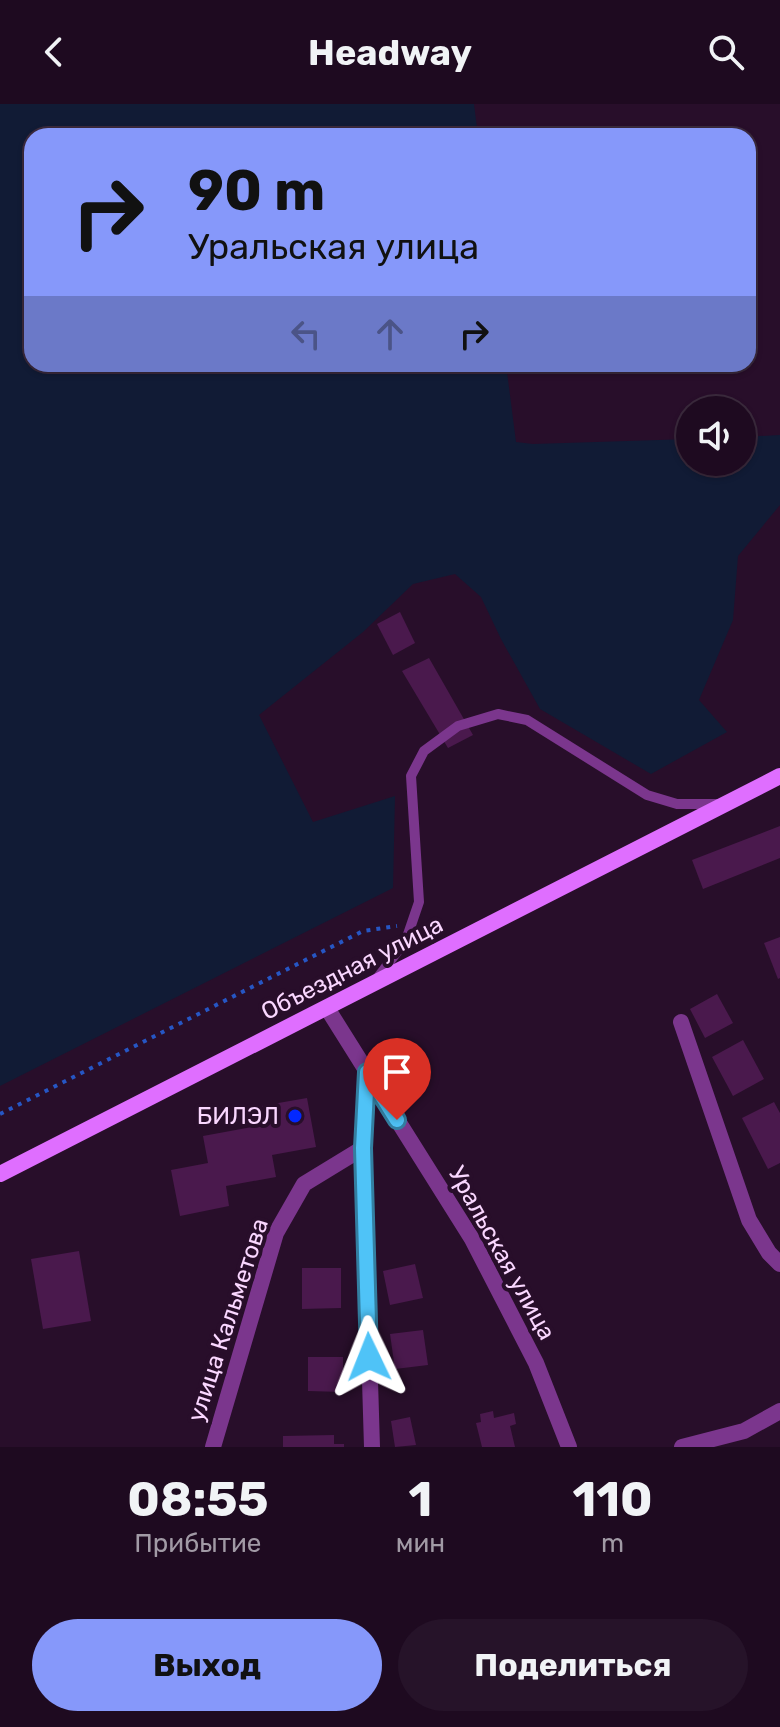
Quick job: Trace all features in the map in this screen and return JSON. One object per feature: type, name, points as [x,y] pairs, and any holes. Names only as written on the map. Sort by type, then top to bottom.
[{"type":"main road","name":"Объездная улица","points":[[0,1174],[780,776]]},
{"type":"street","name":"Уральская улица","points":[[327,1008],[472,1239],[536,1363],[569,1447]]},
{"type":"street","points":[[681,1022],[749,1220],[769,1253],[780,1264]]},
{"type":"street","points":[[367,1072],[363,1148],[372,1447]]},
{"type":"street","name":"улица Кальметова","points":[[213,1447],[276,1233],[304,1184],[363,1148]]},
{"type":"street","points":[[682,1447],[744,1431],[780,1411]]},
{"type":"lane","points":[[374,984],[406,940],[419,902],[411,776],[424,751],[458,726],[498,714],[527,720],[647,795],[677,804],[725,804]]},
{"type":"path","points":[[0,1114],[363,931],[411,924]]},
{"type":"shaded area","points":[[0,104],[474,104],[477,128],[24,128],[24,372],[507,372],[516,442],[676,439],[676,476],[756,476],[756,436],[780,435],[780,505],[738,556],[733,620],[699,700],[727,732],[651,774],[540,709],[481,597],[455,574],[413,584],[363,632],[259,715],[313,822],[395,796],[393,888],[0,1086]]},
{"type":"building","points":[[400,612],[415,643],[393,655],[377,624]]},
{"type":"building","points":[[429,658],[473,735],[448,748],[402,671]]},
{"type":"building","points":[[780,826],[780,858],[703,889],[692,860]]},
{"type":"building","points":[[780,937],[780,978],[778,979],[764,943]]},
{"type":"building","points":[[717,994],[733,1023],[705,1038],[690,1009]]},
{"type":"building","points":[[743,1040],[764,1079],[733,1096],[712,1057]]},
{"type":"building","points":[[307,1098],[316,1147],[272,1155],[276,1177],[226,1186],[229,1206],[180,1216],[171,1170],[208,1163],[203,1136],[252,1127],[249,1108]]},
{"type":"building","points":[[774,1102],[780,1113],[780,1163],[768,1169],[742,1118]]},
{"type":"building","points":[[79,1251],[91,1321],[43,1329],[31,1259]]},
{"type":"building","points":[[415,1264],[423,1298],[390,1305],[383,1271]]},
{"type":"building","points":[[302,1268],[341,1268],[341,1308],[302,1309]]},
{"type":"building","points":[[423,1330],[428,1365],[395,1369],[390,1334]]},
{"type":"building","points":[[308,1357],[343,1357],[343,1392],[308,1391]]},
{"type":"building","points":[[493,1411],[494,1418],[514,1413],[516,1424],[510,1426],[515,1447],[482,1447],[476,1423],[481,1422],[480,1414]]},
{"type":"building","points":[[410,1417],[416,1445],[395,1447],[391,1421]]},
{"type":"building","points":[[334,1435],[334,1444],[344,1444],[344,1447],[283,1447],[283,1436]]},
{"type":"place","name":"БИЛЭЛ","points":[[295,1116]]},
{"type":"route","points":[[369,1357],[363,1148],[367,1072],[397,1120]]}]
